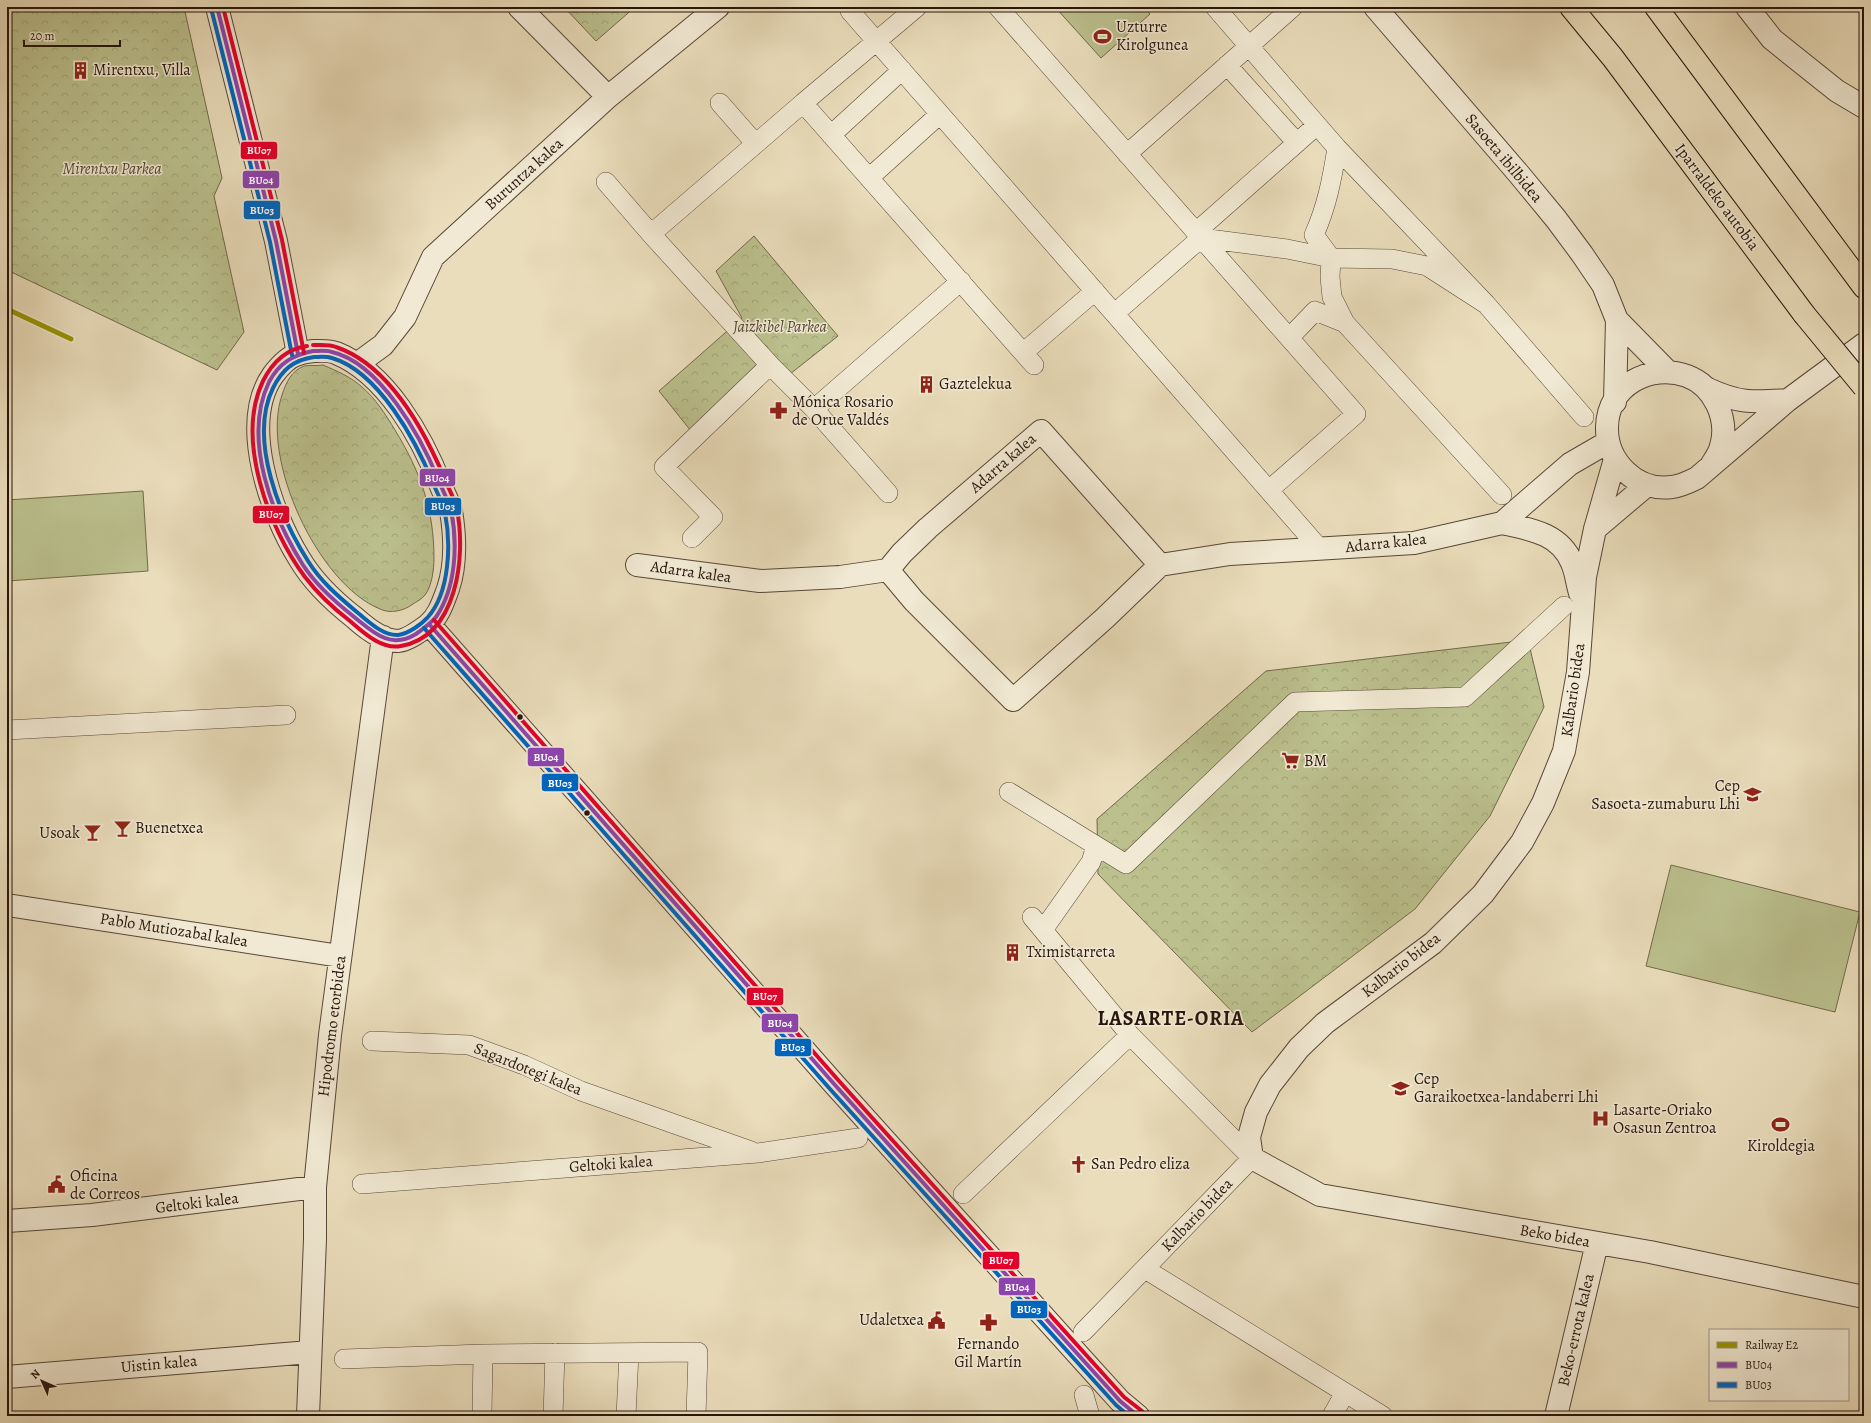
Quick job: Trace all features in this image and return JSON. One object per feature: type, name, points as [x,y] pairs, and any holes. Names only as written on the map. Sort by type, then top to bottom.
[{"type":"highway","name":"Iparraldeko autobia","points":[[1571,7],[1613,58],[1804,314],[1864,387]]},
{"type":"highway","points":[[1656,7],[1859,280]]},
{"type":"street","points":[[217,7],[276,241],[298,354]]},
{"type":"street","points":[[519,7],[608,97]]},
{"type":"street","name":"Buruntza kalea","points":[[357,364],[383,346],[405,317],[433,257],[608,97],[718,7]]},
{"type":"street","points":[[651,234],[755,143],[917,7]]},
{"type":"street","points":[[998,7],[1356,414],[1269,490]]},
{"type":"street","points":[[1215,7],[1337,148],[1486,304],[1584,417]]},
{"type":"street","points":[[1127,154],[1293,7]]},
{"type":"street","name":"Sasoeta ibilbidea","points":[[1375,7],[1556,219],[1603,285],[1617,320],[1667,371]]},
{"type":"street","points":[[1747,7],[1772,39],[1837,91],[1864,107]]},
{"type":"street","points":[[850,12],[1096,291],[1320,549]]},
{"type":"street","points":[[1227,65],[1297,143]]},
{"type":"street","points":[[831,135],[902,70]]},
{"type":"street","points":[[720,103],[755,143]]},
{"type":"street","points":[[803,103],[1029,358],[1096,291]]},
{"type":"street","points":[[869,178],[940,114]]},
{"type":"street","points":[[1115,314],[1317,125]]},
{"type":"street","points":[[1337,148],[1331,186],[1324,211],[1314,235],[1331,258],[1330,277],[1332,297],[1345,323],[1502,495]]},
{"type":"street","points":[[606,182],[770,365],[814,409],[888,493]]},
{"type":"street","points":[[1198,235],[1286,249],[1331,258],[1392,259],[1427,266],[1486,304]]},
{"type":"street","points":[[814,409],[961,281]]},
{"type":"street","points":[[1288,338],[1315,311],[1345,323]]},
{"type":"street","name":"Sasoeta ibilbidea","points":[[1615,402],[1617,320]]},
{"type":"street","points":[[1788,400],[1746,402],[1725,397],[1708,389],[1696,379],[1674,372],[1656,372],[1636,379],[1619,394],[1610,412],[1607,427],[1612,451],[1624,470],[1634,479],[1647,485],[1672,488],[1684,484],[1697,478],[1788,400],[1864,344]]},
{"type":"street","points":[[313,351],[334,352],[357,364],[382,387],[404,414],[422,444],[450,510],[454,551],[450,581],[444,602],[429,624],[412,636],[398,641],[383,638],[364,626],[318,585],[299,559],[286,534],[273,503],[263,472],[259,434],[260,409],[266,384],[279,366],[298,354],[313,351]]},
{"type":"street","points":[[692,538],[713,517],[664,467],[770,365]]},
{"type":"street","points":[[1708,389],[1720,409],[1724,427],[1721,446],[1712,464]]},
{"type":"street","name":"Adarra kalea","points":[[637,564],[760,581],[840,577],[888,570],[902,553],[928,528],[1040,431],[1160,565],[1230,554],[1414,543],[1502,523],[1570,464],[1612,451]]},
{"type":"street","name":"Kalbario bidea","points":[[1083,1332],[1252,1158],[1249,1137],[1256,1112],[1270,1085],[1299,1048],[1324,1023],[1433,943],[1483,894],[1522,842],[1543,803],[1564,751],[1578,672],[1574,606],[1585,577],[1612,451]]},
{"type":"street","points":[[1595,529],[1647,485]]},
{"type":"street","points":[[1009,792],[1126,864],[1295,702],[1465,697],[1574,606],[1572,563],[1564,548],[1536,530],[1502,523]]},
{"type":"street","points":[[888,570],[914,600],[1013,700],[1105,618],[1160,565]]},
{"type":"street","points":[[429,624],[840,1091],[1120,1401],[1138,1416]]},
{"type":"street","name":"Hipodromo etorbidea","points":[[308,1416],[315,1187],[330,1035],[383,638]]},
{"type":"street","points":[[7,730],[286,715]]},
{"type":"street","points":[[1096,846],[1091,862],[1038,924],[1130,1035],[1252,1158]]},
{"type":"street","name":"Pablo Mutiozabal kalea","points":[[7,905],[340,956]]},
{"type":"street","points":[[963,1194],[1130,1035]]},
{"type":"street","name":"Sagardotegi kalea","points":[[372,1040],[469,1045],[524,1065],[580,1091],[758,1153]]},
{"type":"street","name":"Geltoki kalea","points":[[362,1184],[758,1153],[858,1138]]},
{"type":"street","name":"Beko bidea","points":[[1252,1158],[1320,1195],[1650,1252],[1864,1297]]},
{"type":"street","name":"Geltoki kalea","points":[[7,1221],[92,1215],[315,1187]]},
{"type":"street","name":"Beko-errota kalea","points":[[1556,1416],[1597,1243]]},
{"type":"street","points":[[1145,1269],[1383,1416]]},
{"type":"street","name":"Uistin kalea","points":[[7,1377],[310,1352]]},
{"type":"street","points":[[344,1359],[483,1354],[698,1352],[696,1416]]},
{"type":"street","points":[[553,1416],[555,1353]]},
{"type":"street","points":[[626,1416],[629,1353]]},
{"type":"street","points":[[482,1416],[483,1354]]},
{"type":"street","points":[[1332,1416],[1345,1393]]},
{"type":"street","points":[[1084,1395],[1090,1416]]},
{"type":"green space","name":"Mirentxu Parkea","points":[[7,7],[184,7],[222,178],[214,196],[244,332],[217,370],[7,270]]},
{"type":"green space","points":[[564,7],[635,7],[596,41]]},
{"type":"green space","name":"Uzturre Kirolgunea","points":[[1055,7],[1144,7],[1150,14],[1101,58]]},
{"type":"green space","name":"Jaizkibel Parkea","points":[[754,236],[838,336],[785,378],[776,367],[695,436],[659,391],[742,318],[716,271]]},
{"type":"green space","points":[[323,365],[358,383],[376,401],[388,418],[412,460],[424,491],[433,540],[434,562],[432,577],[424,596],[401,610],[384,611],[380,609],[357,595],[335,574],[316,547],[300,517],[287,484],[279,452],[277,422],[282,395],[292,374],[299,368],[304,366]]},
{"type":"green space","points":[[143,491],[148,571],[7,581],[7,500]]},
{"type":"green space","points":[[1528,640],[1544,707],[1490,816],[1415,909],[1252,1032],[1098,874],[1097,819],[1266,671]]},
{"type":"green space","points":[[1671,865],[1860,912],[1835,1012],[1646,966]]},
{"type":"rail line","name":"E2","points":[[7,309],[71,339]]},
{"type":"transit line","name":"BU04","points":[[217,7],[276,241],[298,354]]},
{"type":"transit line","name":"BU07","points":[[223,7],[282,240],[304,353]]},
{"type":"transit line","name":"BU03","points":[[211,8],[270,242],[292,355]]},
{"type":"transit line","name":"BU07","points":[[307,346],[293,350],[275,363],[263,381],[255,404],[253,429],[254,456],[260,483],[279,534],[305,577],[315,589],[361,631],[374,640],[394,647],[401,646],[420,639],[435,627],[446,610],[454,591],[460,549],[460,528],[456,506],[426,439],[402,401],[388,384],[372,368],[355,356],[333,346],[313,345]]},
{"type":"transit line","name":"BU04","points":[[313,351],[330,351],[350,359],[382,386],[410,423],[431,462],[451,510],[455,551],[454,565],[448,593],[436,617],[416,634],[407,638],[390,640],[375,633],[346,610],[314,579],[303,565],[281,524],[264,476],[260,452],[259,427],[261,404],[269,382],[277,370],[287,361],[299,355],[313,351]]},
{"type":"transit line","name":"BU03","points":[[314,357],[330,357],[349,366],[365,378],[380,393],[394,410],[417,448],[444,509],[448,538],[445,581],[435,607],[428,617],[419,626],[406,633],[392,635],[381,631],[337,595],[313,569],[308,561],[287,523],[278,500],[266,454],[264,430],[266,408],[273,388],[284,371],[294,363],[314,357]]},
{"type":"transit line","name":"BU07","points":[[434,620],[839,1081],[1124,1397],[1142,1411]]},
{"type":"transit line","name":"BU04","points":[[429,624],[835,1085],[1120,1401],[1138,1416]]},
{"type":"transit line","name":"BU03","points":[[424,628],[830,1089],[1116,1405],[1129,1416]]},
{"type":"place","name":"Uzturre Kirolgunea","points":[[1103,36]]},
{"type":"place","name":"Mirentxu, Villa","points":[[80,70]]},
{"type":"place","name":"Gaztelekua","points":[[926,384]]},
{"type":"place","name":"Mónica Rosario de Orue Valdés","points":[[779,411]]},
{"type":"place","name":"BM","points":[[1291,761]]},
{"type":"place","name":"Cep Sasoeta-zumaburu Lhi","points":[[1753,795]]},
{"type":"place","name":"Buenetxea","points":[[122,828]]},
{"type":"place","name":"Usoak","points":[[93,833]]},
{"type":"place","name":"Tximistarreta","points":[[1013,952]]},
{"type":"place","name":"Cep Garaikoetxea-landaberri Lhi","points":[[1401,1088]]},
{"type":"place","name":"Lasarte-Oriako Osasun Zentroa","points":[[1600,1119]]},
{"type":"place","name":"Kiroldegia","points":[[1781,1125]]},
{"type":"place","name":"San Pedro eliza","points":[[1078,1164]]},
{"type":"place","name":"Oficina de Correos","points":[[57,1185]]},
{"type":"place","name":"Udaletxea","points":[[937,1320]]},
{"type":"place","name":"Fernando Gil Martín","points":[[988,1323]]},
{"type":"district","name":"LASARTE-ORIA","points":[[1171,1018]]}]
